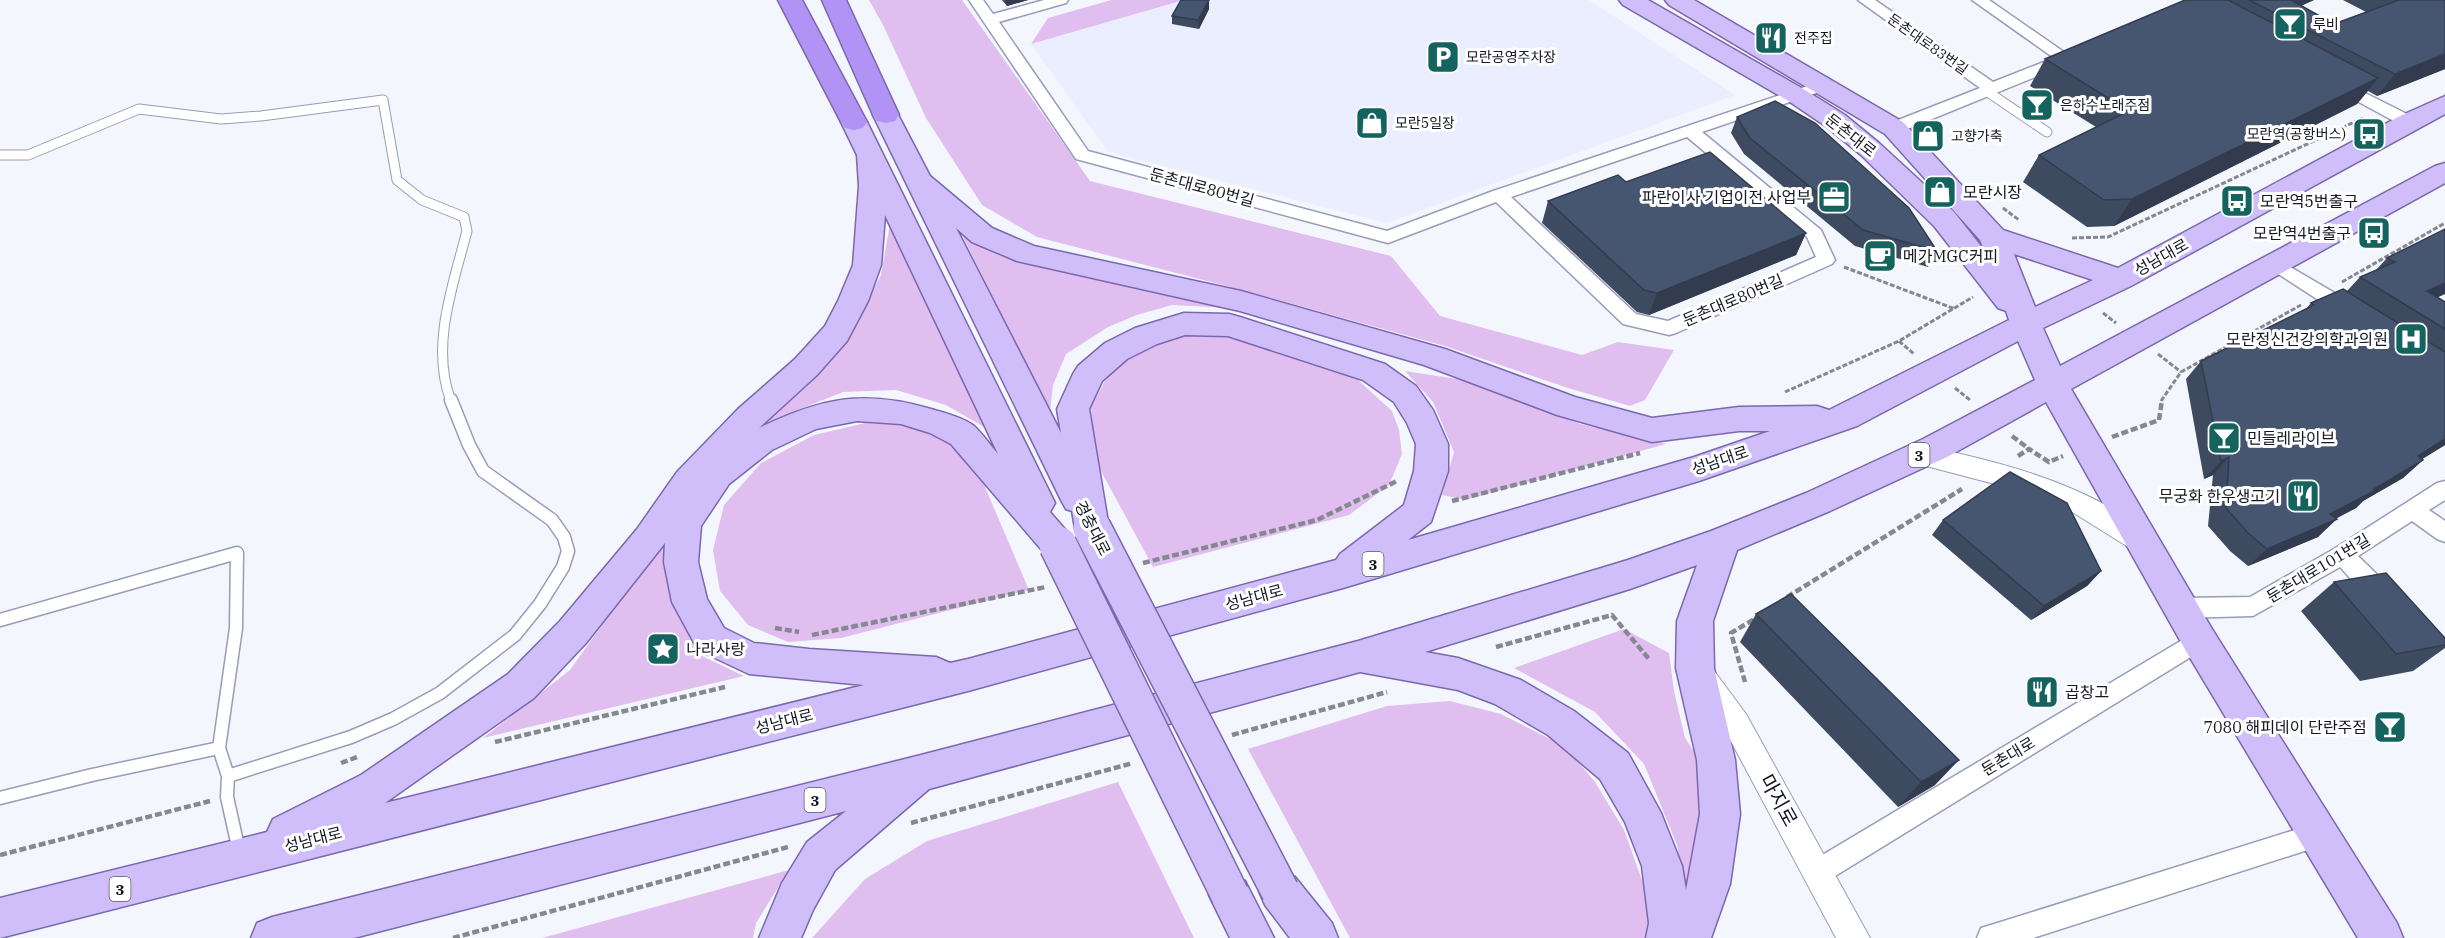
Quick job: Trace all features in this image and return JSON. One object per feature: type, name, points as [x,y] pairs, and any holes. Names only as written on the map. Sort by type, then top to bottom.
[{"type":"highway","points":[[782,0],[810,36]]},
{"type":"highway","points":[[790,0],[854,122]]},
{"type":"highway","points":[[828,0],[849,36]]},
{"type":"highway","points":[[834,0],[886,115]]},
{"type":"main road","name":"둔촌대로","points":[[1631,0],[1796,95],[1836,121],[1870,149],[1944,219],[2026,324]]},
{"type":"main road","name":"둔촌대로","points":[[1677,0],[1825,85],[1894,128],[1993,237],[2052,385],[2199,640],[2382,938]]},
{"type":"main road","name":"성남대로","points":[[0,920],[968,675],[1342,573],[1700,468],[1846,417],[2026,324],[2121,279],[2396,115],[2445,104]]},
{"type":"main road","name":"경충대로","points":[[886,115],[1092,528],[1306,938]]},
{"type":"main road","points":[[854,122],[1058,545],[1252,938]]},
{"type":"main road","points":[[240,858],[375,788],[430,751],[520,686],[573,632],[649,539],[689,481],[749,418],[806,367],[836,333],[853,301],[867,265],[873,186],[870,154]]},
{"type":"main road","name":"3","points":[[272,938],[921,773],[1358,657],[1630,574],[1723,541],[1920,455],[2445,172]]},
{"type":"main road","points":[[921,182],[982,234],[1027,254],[1241,301],[1434,357],[1568,407],[1652,430],[1739,419],[1846,417]]},
{"type":"main road","points":[[1993,237],[2121,279]]},
{"type":"main road","points":[[1092,528],[1073,409],[1089,374],[1116,351],[1146,336],[1184,324],[1229,325],[1374,372],[1405,394],[1422,419],[1432,444],[1431,471],[1419,512],[1383,538],[1342,573]]},
{"type":"main road","points":[[968,675],[809,665],[749,658],[711,639],[690,602],[681,562],[684,524],[717,475],[761,441],[809,418],[857,409],[901,412],[941,424],[962,435],[1058,545]]},
{"type":"main road","points":[[1690,938],[1709,884],[1720,814],[1716,760],[1695,668],[1695,621],[1723,541]]},
{"type":"main road","points":[[1358,657],[1458,674],[1508,692],[1561,723],[1614,766],[1641,813],[1662,866],[1670,923],[1666,938]]},
{"type":"main road","points":[[780,938],[797,897],[821,856],[921,773]]},
{"type":"main road","points":[[1281,891],[1317,938]]},
{"type":"main road","points":[[1230,895],[1241,938]]},
{"type":"street","name":"둔촌대로80번길","points":[[976,0],[1082,155],[1388,237],[1499,195],[1825,85]]},
{"type":"street","points":[[990,20],[1061,0]]},
{"type":"street","name":"둔촌대로83번길","points":[[1865,0],[1988,89]]},
{"type":"street","name":"둔촌대로83번길","points":[[1894,128],[2071,56],[1979,0]]},
{"type":"street","points":[[2324,77],[2396,115]]},
{"type":"street","points":[[1691,132],[1815,234],[1826,260]]},
{"type":"street","name":"둔촌대로80번길","points":[[1499,195],[1630,320],[1669,328],[1826,260]]},
{"type":"street","points":[[2275,264],[2370,324]]},
{"type":"street","points":[[1920,455],[1992,471],[2059,495],[2098,513],[2142,542]]},
{"type":"street","name":"둔촌대로101번길","points":[[2182,608],[2253,606],[2342,555],[2445,489]]},
{"type":"street","points":[[2413,510],[2445,533]]},
{"type":"street","points":[[2342,555],[2402,613]]},
{"type":"street","name":"둔촌대로","points":[[1818,872],[2199,640]]},
{"type":"street","name":"마지로","points":[[1695,668],[1736,723],[1854,938]]},
{"type":"street","points":[[1991,938],[2320,834]]},
{"type":"lane","name":"둔촌대로83번길","points":[[1988,89],[2048,132]]},
{"type":"lane","points":[[0,155],[28,155],[139,109],[153,109],[196,119],[223,119],[383,100],[397,180],[422,200],[464,217],[467,231],[442,330],[447,390],[469,445],[483,471],[552,520],[564,537],[568,551],[563,567],[540,604],[514,635],[440,693],[393,719],[351,737],[228,776]]},
{"type":"lane","points":[[0,620],[237,553],[236,628],[219,748],[228,776],[227,797],[240,858]]},
{"type":"lane","points":[[0,798],[92,775],[219,748]]},
{"type":"path","points":[[2065,238],[2108,237],[2396,115]]},
{"type":"path","points":[[2158,420],[2161,401],[2181,372],[2445,223]]},
{"type":"path","points":[[1780,394],[1899,341],[1956,309],[1826,260]]},
{"type":"path","points":[[1899,341],[2029,449],[2049,462]]},
{"type":"path","points":[[1779,603],[2029,449]]},
{"type":"path","points":[[1135,565],[1317,520],[1396,481],[1424,494],[1438,504],[1646,451]]},
{"type":"path","points":[[775,628],[811,635],[1055,584]]},
{"type":"path","points":[[1486,649],[1612,615],[1649,659]]},
{"type":"path","points":[[1745,682],[1731,633],[1760,615]]},
{"type":"path","points":[[490,744],[725,687]]},
{"type":"path","points":[[453,938],[791,846]]},
{"type":"shaded area","points":[[869,0],[962,0],[1090,181],[1391,256],[1440,316],[1582,355],[1618,342],[1674,350],[1645,400],[1630,406],[1568,388],[1445,346],[1037,237],[982,205],[926,118]]},
{"type":"shaded area","points":[[1111,0],[1184,0],[1031,44],[1048,18]]},
{"type":"shaded area","name":"모란5일장","points":[[1184,0],[1589,0],[1735,95],[1387,223],[1108,152],[1031,44]]},
{"type":"shaded area","points":[[891,218],[991,431],[946,405],[896,390],[843,392],[767,422],[844,346],[881,275]]},
{"type":"shaded area","points":[[958,227],[1037,267],[1067,269],[1232,308],[1172,305],[1137,315],[1108,327],[1066,354],[1053,385],[1050,412]]},
{"type":"shaded area","points":[[1213,331],[1358,380],[1392,411],[1399,430],[1402,454],[1389,485],[1349,515],[1153,567],[1095,460],[1091,407],[1105,381],[1130,355],[1170,335]]},
{"type":"shaded area","points":[[1405,371],[1476,382],[1580,424],[1666,444],[1465,500],[1442,495],[1454,452],[1433,402]]},
{"type":"shaded area","points":[[865,423],[911,426],[944,439],[976,466],[1029,590],[841,638],[788,642],[748,625],[720,591],[713,550],[724,505],[761,463],[814,435]]},
{"type":"shaded area","points":[[666,535],[681,613],[700,655],[744,676],[483,738],[570,670]]},
{"type":"shaded area","points":[[1624,629],[1669,653],[1674,691],[1685,738],[1721,792],[1689,910],[1677,845],[1644,764],[1595,712],[1514,668]]},
{"type":"shaded area","points":[[1450,701],[1501,714],[1566,747],[1595,782],[1624,830],[1649,900],[1649,938],[1350,938],[1248,749],[1387,706]]},
{"type":"shaded area","points":[[1118,782],[1194,938],[812,938],[865,879],[927,841]]},
{"type":"shaded area","points":[[789,870],[756,923],[753,938],[542,938]]},
{"type":"building","points":[[1181,0],[1209,0],[1198,20],[1172,16]]},
{"type":"building","points":[[2185,0],[2228,0],[2378,78],[2132,199],[2104,200],[2039,155],[2129,111],[2045,59]]},
{"type":"building","points":[[2249,0],[2291,0],[2334,24],[2399,0],[2445,0],[2445,54],[2395,74]]},
{"type":"building","points":[[1775,101],[1815,123],[1909,208],[1937,251],[1863,230],[1750,138],[1737,117]]},
{"type":"building","points":[[1710,152],[1806,233],[1657,293],[1644,290],[1548,201],[1618,175],[1626,182]]},
{"type":"building","points":[[2445,229],[2445,283],[2427,291],[2445,302],[2445,329],[2360,277],[2395,262],[2387,258]]},
{"type":"building","points":[[2343,289],[2445,352],[2445,439],[2418,456],[2423,460],[2374,489],[2376,490],[2330,514],[2337,519],[2267,549],[2248,533],[2226,508],[2229,457],[2221,461],[2201,361],[2314,305],[2311,303]]},
{"type":"building","points":[[2010,472],[2067,503],[2101,571],[2044,606],[1943,520]]},
{"type":"building","points":[[2386,573],[2445,638],[2445,645],[2396,654],[2334,582]]},
{"type":"building","points":[[1791,594],[1959,760],[1921,782],[1756,614]]},
{"type":"place","name":"루비","points":[[2290,24]]},
{"type":"place","name":"전주집","points":[[1771,38]]},
{"type":"place","name":"모란공영주차장","points":[[1443,57]]},
{"type":"place","name":"은하수노래주점","points":[[2037,105]]},
{"type":"place","name":"모란5일장","points":[[1372,123]]},
{"type":"place","name":"모란역(공항버스)","points":[[2369,134]]},
{"type":"place","name":"고향가축","points":[[1928,136]]},
{"type":"place","name":"모란시장","points":[[1940,192]]},
{"type":"place","name":"파란이사 기업이전 사업부","points":[[1834,197]]},
{"type":"place","name":"모란역5번출구","points":[[2237,201]]},
{"type":"place","name":"모란역4번출구","points":[[2374,233]]},
{"type":"place","name":"메가MGC커피","points":[[1880,256]]},
{"type":"place","name":"모란정신건강의학과의원","points":[[2411,339]]},
{"type":"place","name":"민들레라이브","points":[[2224,438]]},
{"type":"place","name":"무궁화 한우생고기","points":[[2303,496]]},
{"type":"place","name":"나라사랑","points":[[663,649]]},
{"type":"place","name":"곱창고","points":[[2042,692]]},
{"type":"place","name":"7080 해피데이 단란주점","points":[[2390,727]]}]
